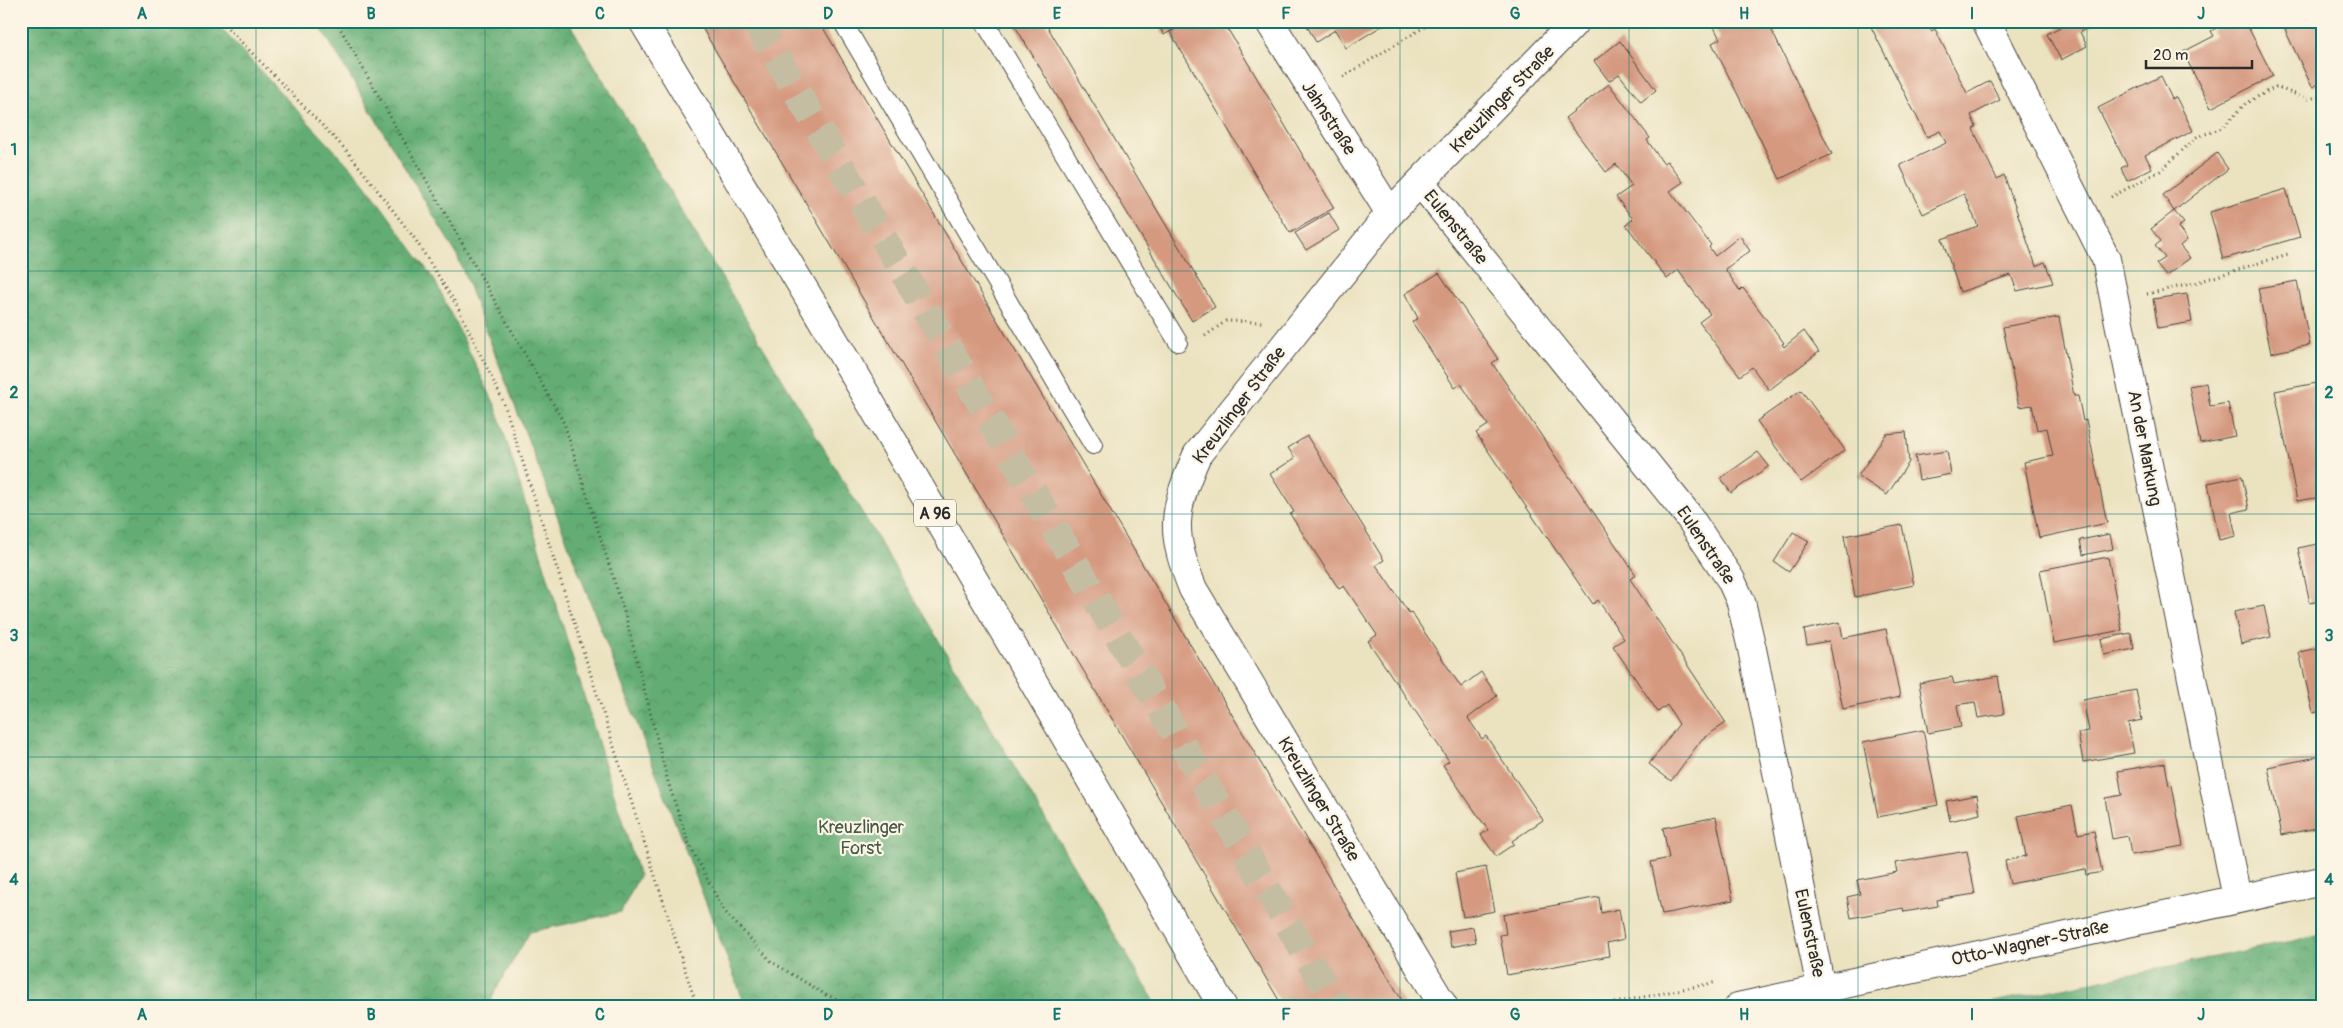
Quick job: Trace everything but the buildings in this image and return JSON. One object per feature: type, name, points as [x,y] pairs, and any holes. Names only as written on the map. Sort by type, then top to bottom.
[{"type":"main road","name":"A 96","points":[[643,21],[820,316],[1223,1007]]},
{"type":"main road","name":"Jahnstraße","points":[[1269,21],[1313,95],[1390,213]]},
{"type":"main road","name":"Kreuzlinger Straße","points":[[1444,1007],[1193,589],[1179,554],[1176,522],[1182,489],[1197,456],[1286,342],[1390,213],[1576,21]]},
{"type":"main road","name":"An der Markung","points":[[1986,21],[2084,211],[2106,259],[2237,898]]},
{"type":"main road","name":"Eulenstraße","points":[[1421,183],[1687,514],[1731,580],[1741,602],[1752,649],[1821,988]]},
{"type":"main road","name":"Otto-Wagner-Straße","points":[[1738,1007],[2322,881]]},
{"type":"lane","points":[[842,21],[1093,445]]},
{"type":"lane","points":[[984,21],[1178,342]]},
{"type":"path","points":[[221,21],[347,151],[415,239],[456,304],[504,403],[697,1007]]},
{"type":"path","points":[[336,21],[564,423],[626,618],[671,790],[688,842],[724,911],[772,962],[826,995],[857,1007]]},
{"type":"path","points":[[1313,95],[1434,21]]},
{"type":"path","points":[[2084,211],[2160,171],[2197,137],[2222,128],[2246,103],[2276,87],[2308,99],[2322,96]]},
{"type":"path","points":[[2116,302],[2195,284],[2288,254]]},
{"type":"path","points":[[1178,342],[1184,351],[1226,321],[1261,321],[1286,342]]},
{"type":"path","points":[[1595,1007],[1723,981]]},
{"type":"green space","points":[[21,21],[214,21],[364,182],[435,281],[496,407],[639,876],[621,912],[530,932],[494,993],[489,1007],[21,1007]]},
{"type":"green space","name":"Kreuzlinger Forst","points":[[317,21],[568,21],[1158,1007],[746,1007],[457,255]]},
{"type":"green space","points":[[2322,935],[2322,1007],[1970,1007]]},
{"type":"tunnel","points":[[755,21],[1337,1007]]}]
